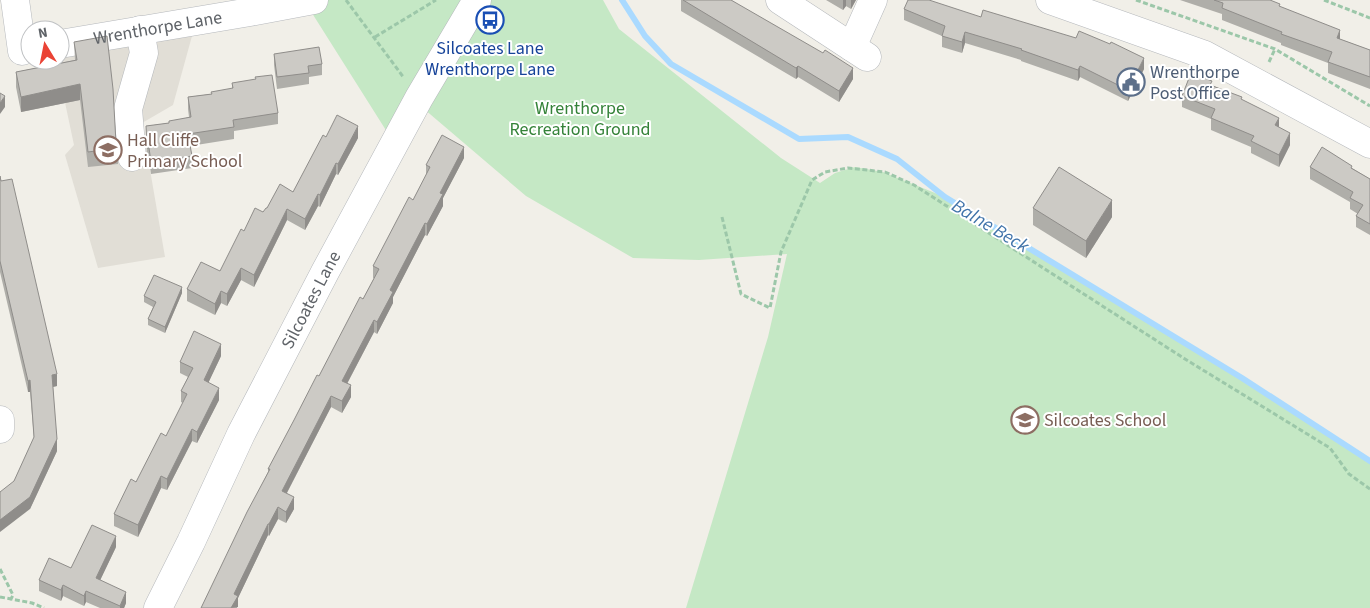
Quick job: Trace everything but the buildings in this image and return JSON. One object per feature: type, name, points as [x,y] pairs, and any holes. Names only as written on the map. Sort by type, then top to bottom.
[{"type":"street","points":[[15,0],[17,51]]},
{"type":"street","name":"Wrenthorpe Lane","points":[[70,42],[314,0]]},
{"type":"street","name":"Silcoates Lane","points":[[158,608],[241,434],[324,272],[419,98],[477,0]]},
{"type":"street","points":[[780,0],[859,52],[873,0]]},
{"type":"street","points":[[1050,0],[1205,55],[1370,144]]},
{"type":"street","points":[[132,157],[128,108],[144,53],[140,30]]},
{"type":"street","points":[[0,420],[0,429]]},
{"type":"path","points":[[346,0],[419,98]]},
{"type":"path","points":[[375,38],[436,0]]},
{"type":"path","points":[[1136,0],[1275,49],[1370,106]]},
{"type":"path","points":[[1324,0],[1370,18]]},
{"type":"path","points":[[722,217],[741,294],[770,308],[781,252],[812,180],[825,172],[848,168],[885,172],[914,185],[1185,359],[1330,448],[1349,474],[1370,489]]},
{"type":"path","points":[[0,569],[13,595],[11,599]]},
{"type":"path","points":[[0,597],[32,602],[44,608]]},
{"type":"shaded area","name":"Hall Cliffe Primary School","points":[[192,36],[173,105],[142,123],[165,257],[98,268],[65,155],[74,145],[58,70],[70,70],[70,54]]},
{"type":"green space","name":"Silcoates School","points":[[314,0],[603,0],[619,29],[781,158],[820,183],[835,173],[855,167],[883,172],[945,197],[1242,378],[1370,461],[1370,608],[686,608],[768,337],[787,254],[699,260],[633,258],[526,196],[417,103],[394,143],[305,2]]},
{"type":"waterway","name":"Balne Beck","points":[[622,0],[645,36],[671,64],[799,139],[848,137],[897,159],[945,197],[1242,378],[1370,461]]},
{"type":"place","name":"Silcoates Lane Wrenthorpe Lane","points":[[490,20]]},
{"type":"place","name":"Wrenthorpe Post Office","points":[[1131,82]]},
{"type":"place","name":"Hall Cliffe Primary School","points":[[108,150]]},
{"type":"place","name":"Silcoates School","points":[[1025,420]]},
{"type":"park label","name":"Wrenthorpe Recreation Ground","points":[[580,118]]}]
